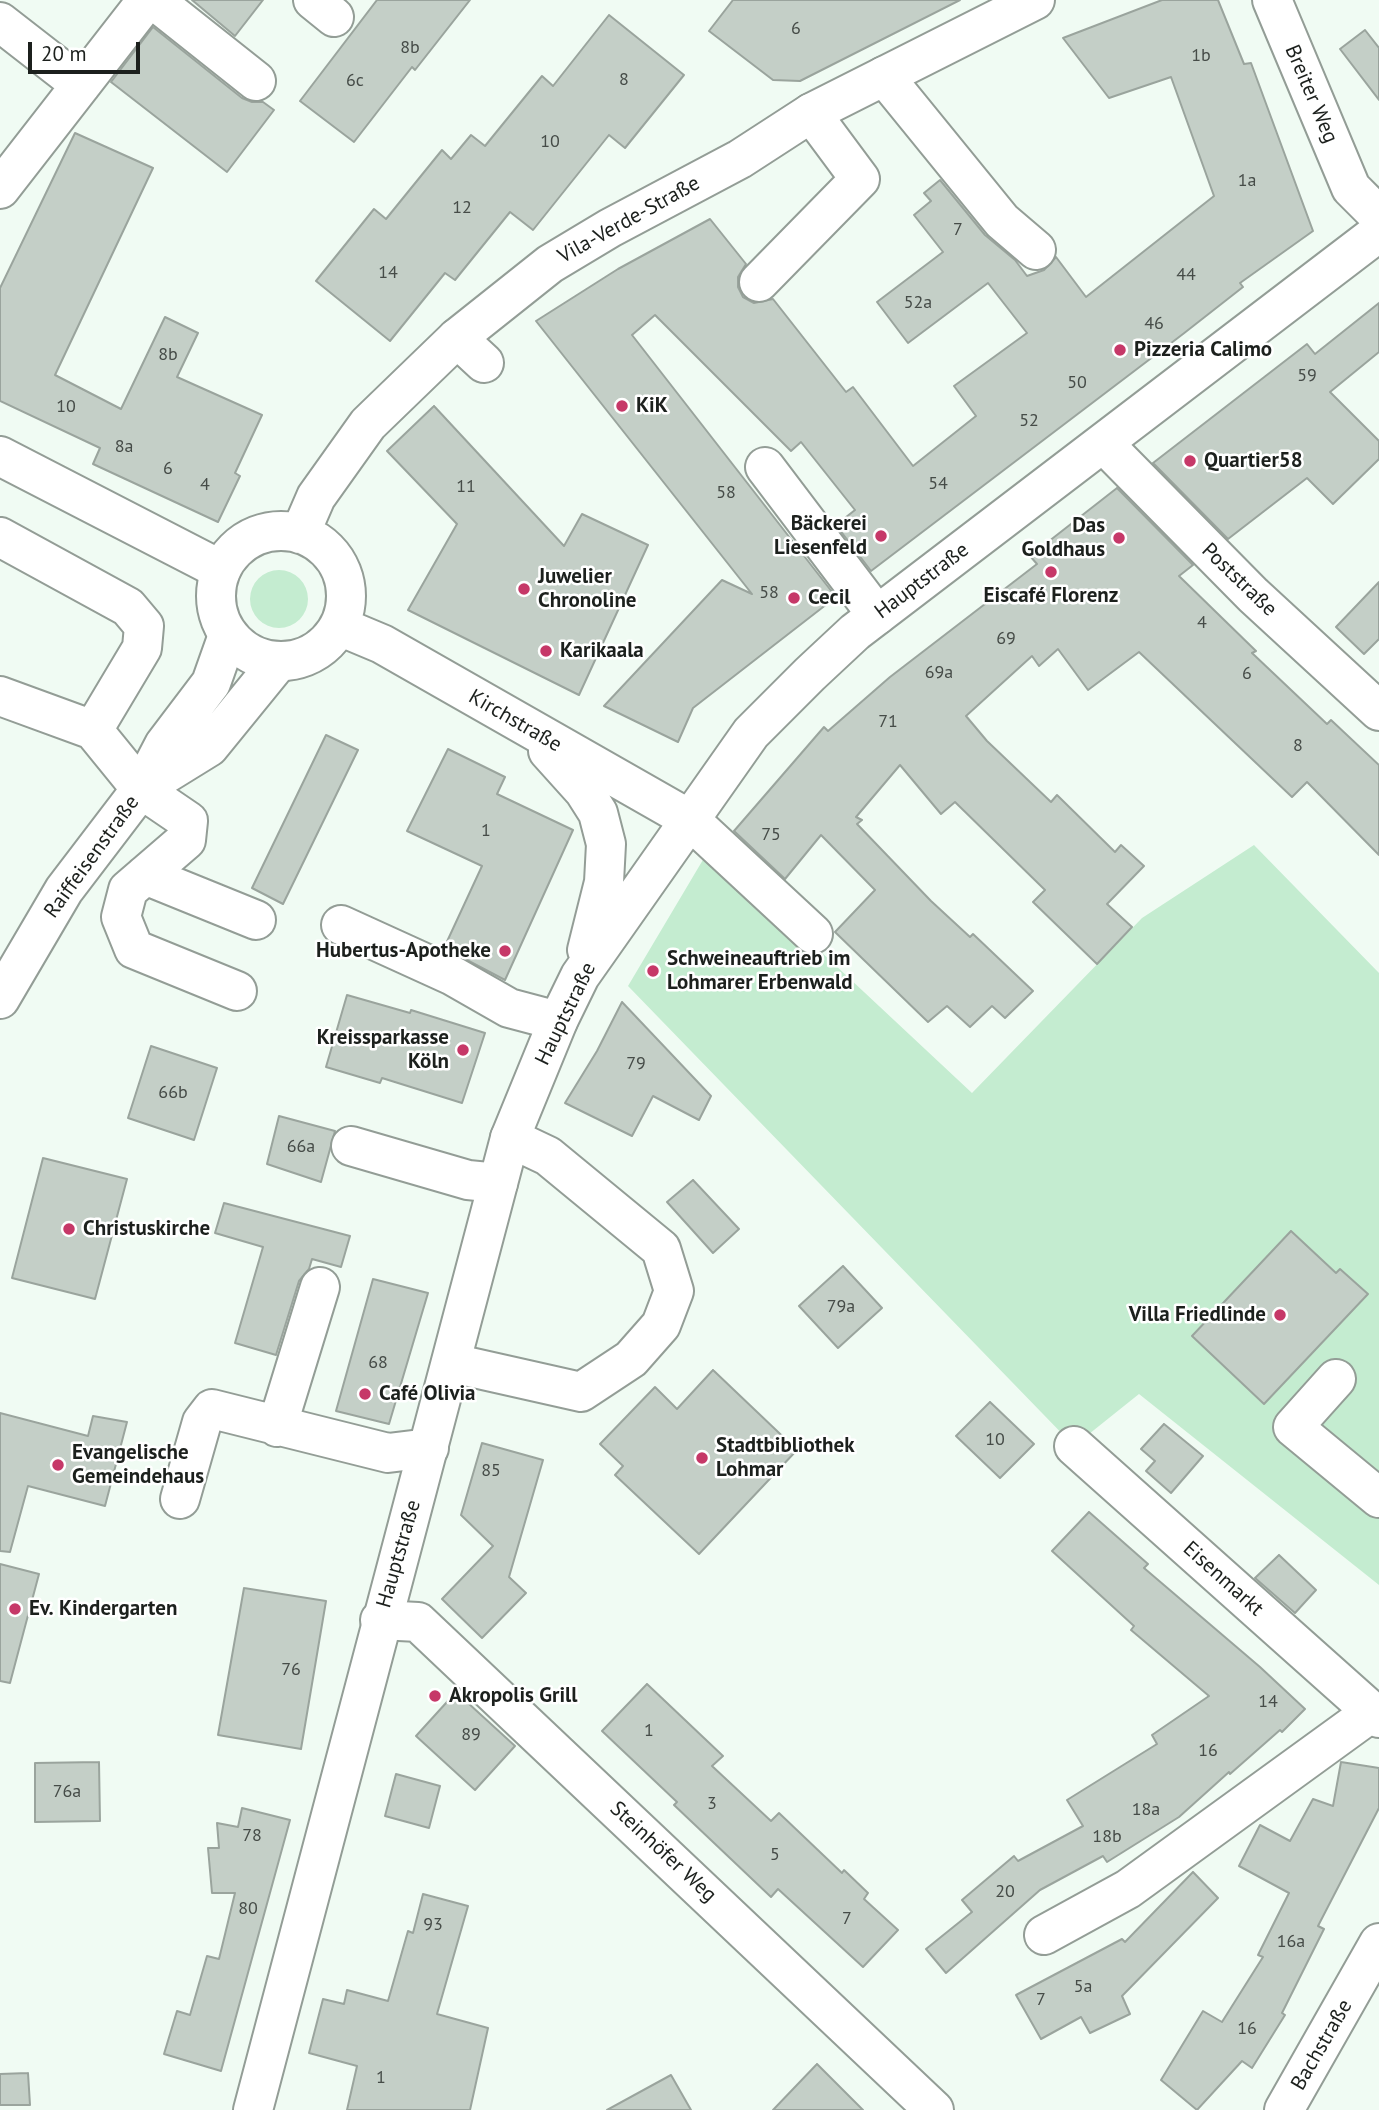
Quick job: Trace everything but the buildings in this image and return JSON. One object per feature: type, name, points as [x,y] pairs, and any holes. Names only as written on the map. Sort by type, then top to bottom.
[{"type":"main road","points":[[0,189],[147,0]]},
{"type":"main road","points":[[154,0],[256,81]]},
{"type":"main road","name":"Vila-Verde-Straße","points":[[300,534],[316,497],[368,424],[457,338],[550,264],[610,228],[740,159],[811,113],[1035,0]]},
{"type":"main road","name":"Breiter Weg","points":[[1272,0],[1351,188],[1379,216]]},
{"type":"main road","points":[[0,22],[81,85]]},
{"type":"main road","points":[[884,76],[1002,221],[1036,250]]},
{"type":"main road","points":[[760,282],[860,179],[811,113]]},
{"type":"main road","name":"Hauptstraße","points":[[253,2110],[380,1619],[452,1363],[510,1138],[558,1021],[580,976],[751,733],[819,666],[877,615],[1379,232]]},
{"type":"main road","points":[[457,338],[484,363]]},
{"type":"main road","name":"Poststraße","points":[[1104,444],[1253,595],[1379,711]]},
{"type":"main road","points":[[0,456],[221,570]]},
{"type":"main road","points":[[765,467],[877,615]]},
{"type":"main road","points":[[277,531],[300,534],[320,544],[336,561],[345,582],[346,604],[340,625],[324,646],[303,657],[279,661],[259,657],[242,649],[228,635],[216,604],[221,570],[234,551],[254,537],[277,531]]},
{"type":"main road","points":[[0,537],[128,607],[144,625],[142,648],[93,730]]},
{"type":"main road","name":"Kirchstraße","points":[[340,625],[382,644],[689,819],[813,934]]},
{"type":"main road","name":"Raiffeisenstraße","points":[[0,999],[64,890],[141,789],[164,745],[211,683],[228,635]]},
{"type":"main road","name":"Raiffeisenstraße","points":[[141,789],[209,747],[279,661]]},
{"type":"main road","points":[[0,696],[93,730],[141,789],[188,821],[186,839],[128,890],[121,917],[134,949],[237,991]]},
{"type":"main road","points":[[525,727],[584,791],[598,813],[606,844],[604,881],[580,976]]},
{"type":"main road","points":[[145,875],[256,920]]},
{"type":"main road","points":[[341,925],[453,976],[509,1008],[558,1021]]},
{"type":"main road","points":[[452,1363],[581,1392],[631,1359],[661,1325],[674,1291],[661,1249],[548,1156],[510,1138]]},
{"type":"main road","points":[[351,1146],[468,1180],[498,1183]]},
{"type":"main road","points":[[277,1427],[320,1287]]},
{"type":"main road","points":[[1336,1378],[1293,1427],[1379,1498]]},
{"type":"main road","points":[[180,1499],[202,1422],[212,1409],[388,1453],[429,1448]]},
{"type":"main road","name":"Eisenmarkt","points":[[1044,1934],[1128,1889],[1375,1715],[1074,1446]]},
{"type":"main road","name":"Steinhöfer Weg","points":[[380,1619],[418,1622],[934,2110]]},
{"type":"main road","name":"Bachstraße","points":[[1284,2110],[1379,1943]]},
{"type":"green space","points":[[273,570],[285,570],[300,578],[308,593],[308,605],[300,620],[285,628],[273,628],[258,620],[250,605],[250,593],[258,578]]},
{"type":"green space","points":[[1254,845],[1379,973],[1379,1585],[1139,1394],[1074,1446],[628,986],[710,848],[972,1093],[1142,918]]},
{"type":"place","name":"Pizzeria Calimo","points":[[1120,350]]},
{"type":"place","name":"KiK","points":[[622,406]]},
{"type":"place","name":"Quartier58","points":[[1190,461]]},
{"type":"place","name":"Bäckerei Liesenfeld","points":[[881,536]]},
{"type":"place","name":"Das Goldhaus","points":[[1119,538]]},
{"type":"place","name":"Eiscafé Florenz","points":[[1051,572]]},
{"type":"place","name":"Juwelier Chronoline","points":[[524,589]]},
{"type":"place","name":"Cecil","points":[[794,598]]},
{"type":"place","name":"Karikaala","points":[[546,651]]},
{"type":"place","name":"Hubertus-Apotheke","points":[[505,951]]},
{"type":"place","name":"Schweineauftrieb im Lohmarer Erbenwald","points":[[653,971]]},
{"type":"place","name":"Kreissparkasse Köln","points":[[463,1050]]},
{"type":"place","name":"Christuskirche","points":[[69,1229]]},
{"type":"place","name":"Villa Friedlinde","points":[[1280,1315]]},
{"type":"place","name":"Café Olivia","points":[[365,1394]]},
{"type":"place","name":"Stadtbibliothek Lohmar","points":[[702,1458]]},
{"type":"place","name":"Evangelische Gemeindehaus","points":[[58,1465]]},
{"type":"place","name":"Ev. Kindergarten","points":[[15,1609]]},
{"type":"place","name":"Akropolis Grill","points":[[435,1696]]}]
